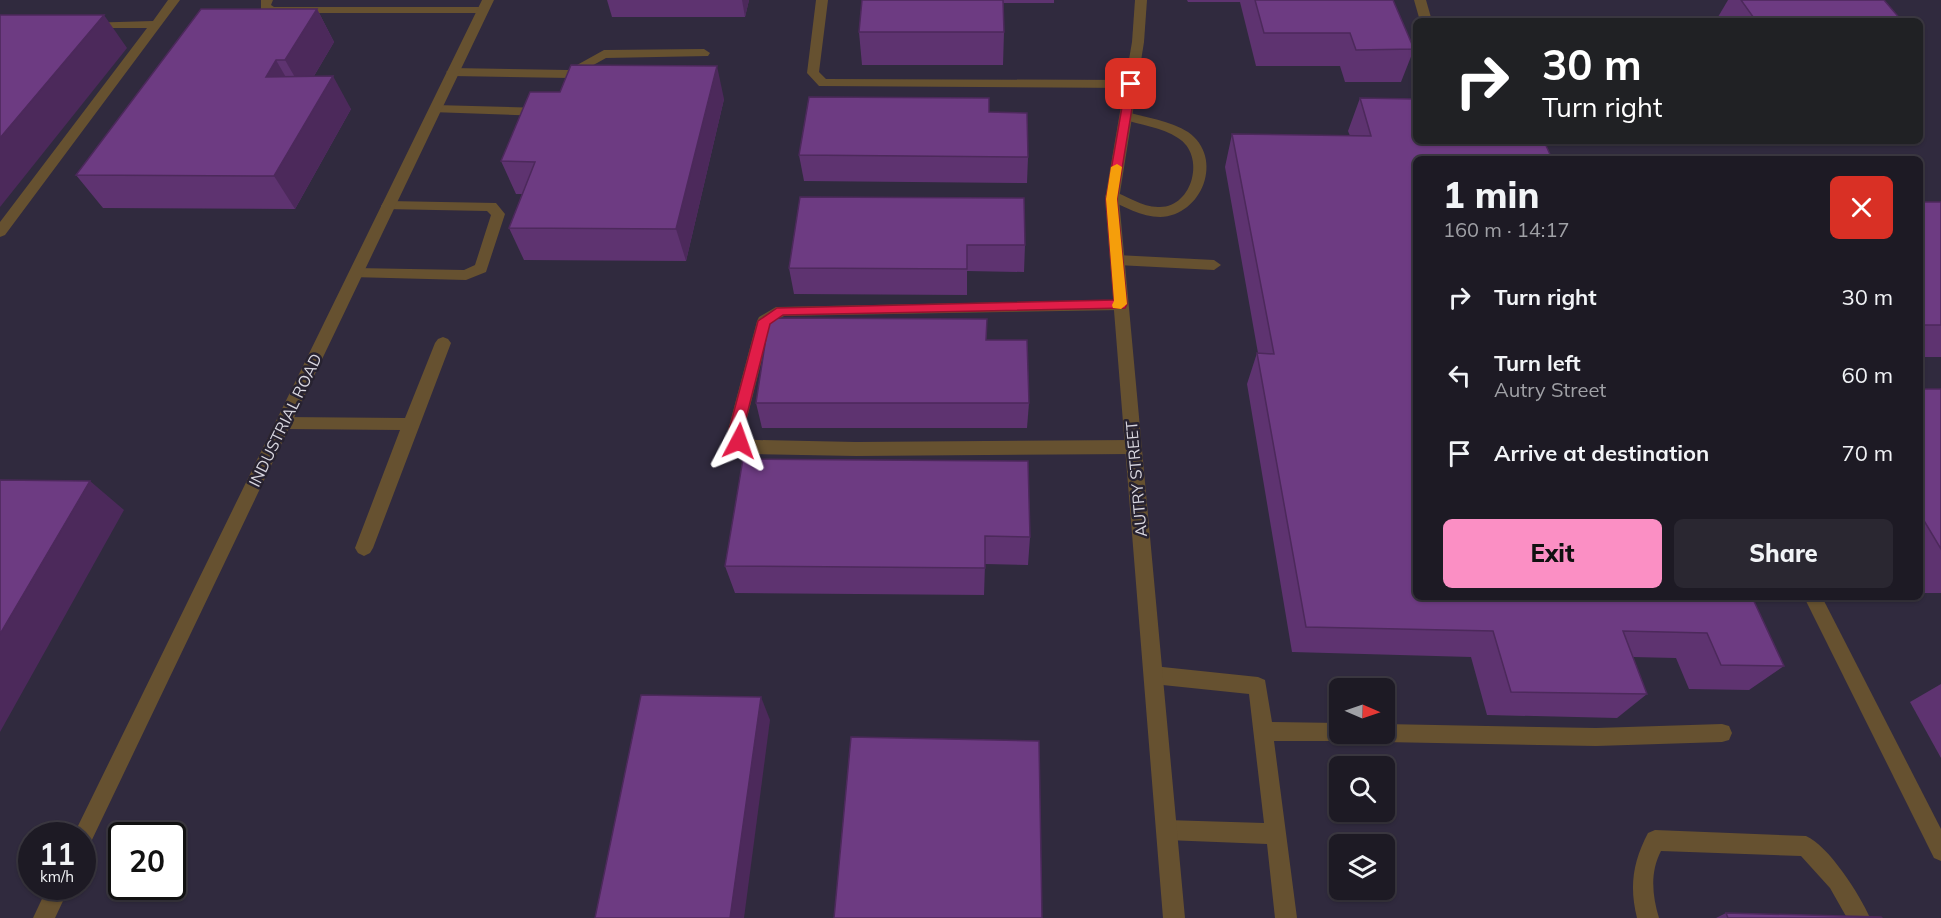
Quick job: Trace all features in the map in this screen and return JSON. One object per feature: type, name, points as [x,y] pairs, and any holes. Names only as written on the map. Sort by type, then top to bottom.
[{"type":"street","points":[[0,232],[174,0]]},
{"type":"street","points":[[267,0],[265,7],[273,10],[485,5]]},
{"type":"street","points":[[822,0],[813,73],[823,83],[1131,84]]},
{"type":"street","name":"AUTRY STREET","points":[[1141,0],[1138,42],[1112,196],[1174,918]]},
{"type":"street","points":[[1420,0],[1425,18]]},
{"type":"street","name":"INDUSTRIAL ROAD","points":[[90,822],[485,5]]},
{"type":"street","points":[[78,25],[156,24]]},
{"type":"street","points":[[452,72],[570,74],[584,69],[591,60],[604,54],[704,53]]},
{"type":"street","points":[[435,109],[557,113]]},
{"type":"street","points":[[1112,196],[1148,210],[1162,212],[1179,207],[1190,200],[1201,180],[1194,148],[1185,135],[1126,116]]},
{"type":"street","points":[[356,273],[466,275],[481,268],[498,214],[491,206],[388,206]]},
{"type":"street","points":[[1117,260],[1214,265]]},
{"type":"street","points":[[1121,304],[781,311],[764,321],[736,430],[739,441],[755,447],[856,449],[1134,447]]},
{"type":"street","points":[[364,548],[443,343]]},
{"type":"street","points":[[284,423],[410,424]]},
{"type":"street","points":[[1815,600],[1941,851]]},
{"type":"street","points":[[1153,675],[1258,686],[1286,918]]},
{"type":"street","points":[[1263,731],[1329,732]]},
{"type":"street","points":[[1395,733],[1596,737],[1722,733]]},
{"type":"street","points":[[1167,830],[1276,834]]},
{"type":"street","points":[[1648,918],[1641,896],[1646,856],[1655,840],[1806,846],[1837,881],[1858,918]]},
{"type":"street","points":[[44,918],[53,900]]},
{"type":"shaded area","points":[[0,0],[1941,0],[1941,918],[0,918]]},
{"type":"building","points":[[862,0],[1003,0],[1004,32],[859,32]]},
{"type":"building","points":[[1255,0],[1393,0],[1413,49],[1356,50],[1350,33],[1264,33]]},
{"type":"building","points":[[1741,0],[1884,0],[1899,18],[1754,18]]},
{"type":"building","points":[[201,9],[317,9],[285,60],[276,60],[266,77],[333,76],[274,176],[76,175]]},
{"type":"building","points":[[0,15],[104,15],[0,138]]},
{"type":"building","points":[[571,65],[717,66],[676,229],[509,228],[535,162],[501,161],[530,92],[560,92]]},
{"type":"building","points":[[809,97],[989,98],[989,112],[1027,113],[1028,157],[799,155]]},
{"type":"building","points":[[1360,98],[1413,99],[1413,144],[1545,144],[1551,156],[1413,156],[1413,600],[1753,600],[1784,666],[1721,665],[1707,633],[1623,631],[1647,694],[1511,692],[1493,631],[1306,627],[1257,353],[1274,354],[1232,134],[1371,136]]},
{"type":"building","points":[[800,197],[1024,198],[1025,245],[967,245],[967,269],[789,268]]},
{"type":"building","points":[[1923,202],[1941,202],[1941,325],[1923,325]]},
{"type":"building","points":[[769,318],[987,319],[986,340],[1027,340],[1029,403],[756,403]]},
{"type":"building","points":[[1923,389],[1941,389],[1941,549],[1923,519]]},
{"type":"building","points":[[743,459],[1028,461],[1030,537],[985,536],[985,568],[725,566]]},
{"type":"building","points":[[0,480],[90,481],[0,634]]},
{"type":"building","points":[[641,695],[761,697],[730,918],[595,918]]},
{"type":"building","points":[[851,737],[1039,741],[1042,918],[834,918]]},
{"type":"building","points":[[1726,913],[1881,917],[1882,918],[1728,918]]},
{"type":"slow traffic","points":[[1117,167],[1112,199],[1121,304],[1118,305]]},
{"type":"route","points":[[739,441],[736,430],[764,321],[781,311],[1121,304],[1112,199],[1131,84]]}]
